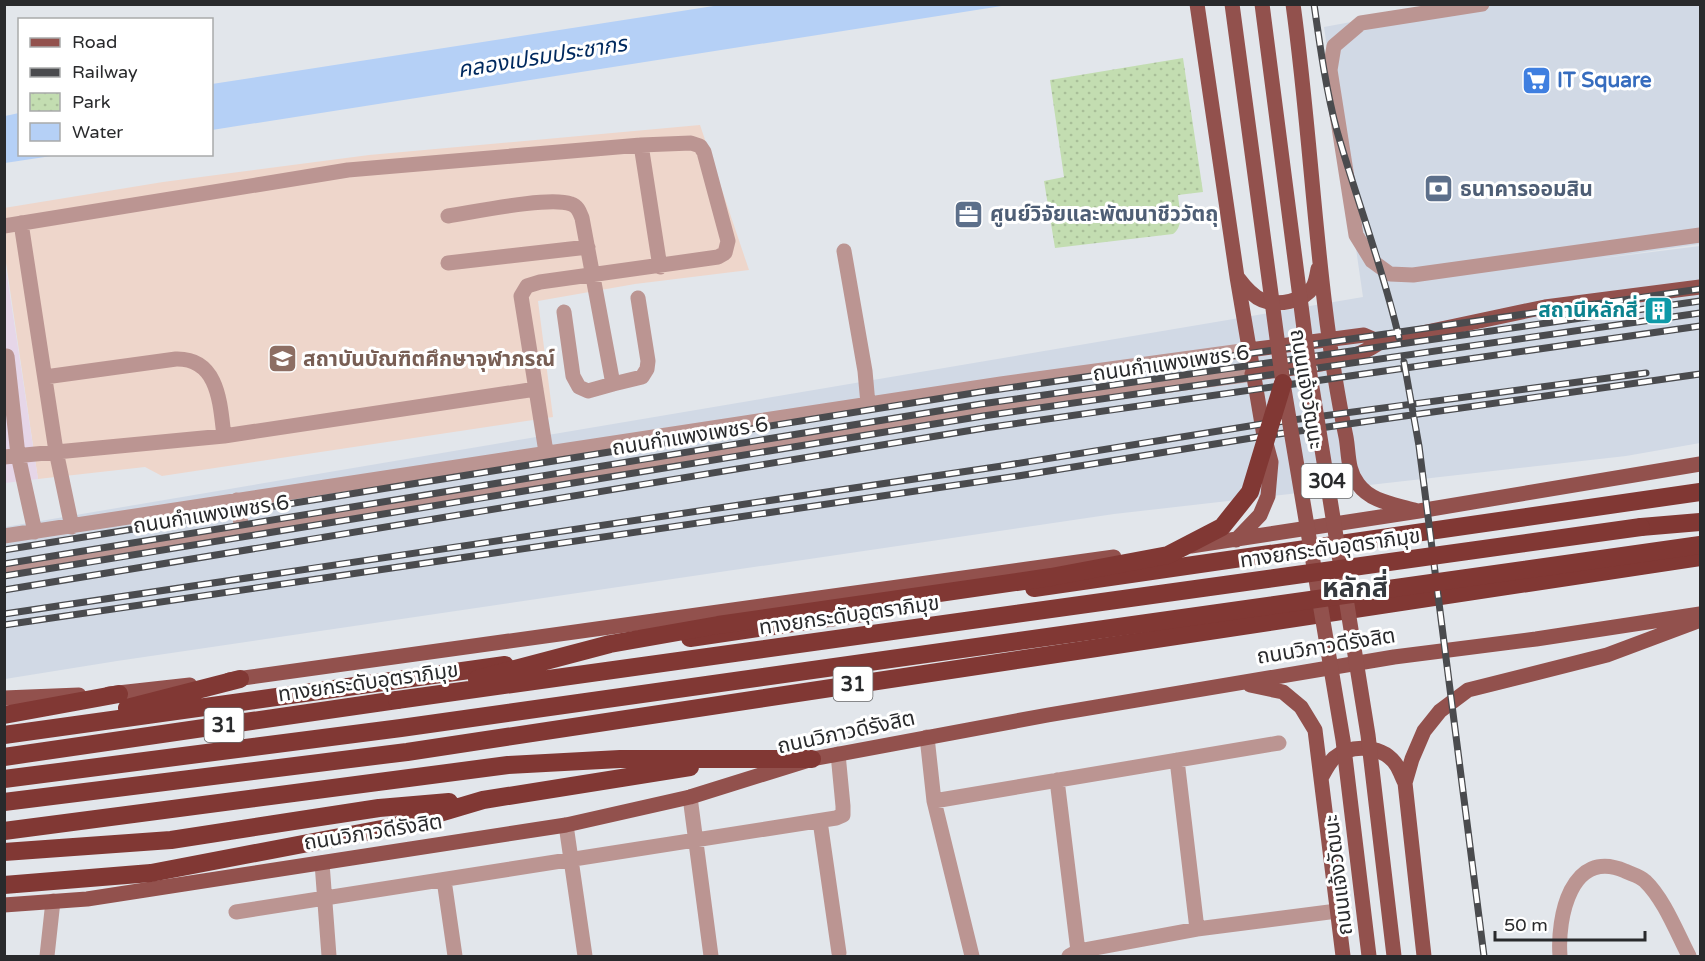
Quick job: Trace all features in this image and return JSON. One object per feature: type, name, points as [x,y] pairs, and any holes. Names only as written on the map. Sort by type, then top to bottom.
[{"type":"highway","points":[[397,700],[610,644],[718,625],[1051,577],[1168,555],[1222,527],[1250,492],[1283,383]]},
{"type":"highway","name":"31","points":[[4,735],[388,682],[1701,492]]},
{"type":"highway","name":"ทางยกระดับอุตราภิมุข","points":[[4,757],[1641,527],[1701,522]]},
{"type":"highway","name":"31","points":[[4,780],[401,729],[1701,545]]},
{"type":"highway","name":"ถนนวิภาวดีรังสิต","points":[[4,802],[407,752],[1701,557]]},
{"type":"highway","points":[[47,729],[240,679]]},
{"type":"highway","points":[[4,715],[119,694]]},
{"type":"highway","points":[[4,831],[508,765],[620,759],[812,759]]},
{"type":"highway","points":[[4,852],[171,840],[379,808],[483,800],[664,773],[724,760]]},
{"type":"highway","points":[[4,885],[151,873],[392,827],[483,800]]},
{"type":"main road","name":"ถนนแจ้งวัฒนะ","points":[[1233,4],[1283,383],[1343,740],[1369,957]]},
{"type":"main road","name":"ถนนแจ้งวัฒนะ","points":[[1262,4],[1310,375],[1368,735],[1394,957]]},
{"type":"main road","name":"ถนนแจ้งวัฒนะ","points":[[1293,7],[1328,339],[1350,469],[1357,484],[1370,497],[1419,511]]},
{"type":"main road","points":[[1197,8],[1252,374],[1271,462],[1268,496],[1260,515],[1236,540]]},
{"type":"main road","points":[[1237,277],[1249,291],[1261,300],[1284,303],[1298,299],[1313,287],[1320,263]]},
{"type":"main road","name":"ถนนกำแพงเพชร 6","points":[[1252,374],[1332,361],[1367,352],[1380,342],[1545,307],[1701,287]]},
{"type":"main road","name":"ถนนกำแพงเพชร 6","points":[[1249,350],[1364,335],[1380,342]]},
{"type":"main road","name":"31","points":[[4,698],[119,694],[240,679],[1236,540],[1701,464]]},
{"type":"main road","name":"ถนนวิภาวดีรังสิต","points":[[4,905],[87,899],[566,825],[690,797],[812,759],[927,737],[1394,657],[1536,639],[1701,614]]},
{"type":"main road","points":[[1405,783],[1424,731],[1440,711],[1468,690],[1607,655],[1701,620]]},
{"type":"main road","name":"ถนนแจ้งวัฒนะ","points":[[1241,683],[1283,692],[1300,707],[1314,730],[1343,957]]},
{"type":"main road","points":[[1321,778],[1333,759],[1349,750],[1364,748],[1386,754],[1396,765],[1405,783],[1424,957]]},
{"type":"street","points":[[1482,4],[1361,23],[1334,46],[1330,70],[1356,235],[1372,261],[1390,274],[1413,274],[1701,235]]},
{"type":"street","points":[[4,226],[348,170],[641,145],[691,142],[700,146],[704,152],[728,240],[725,253],[718,257],[660,267],[540,282],[526,286],[521,296],[546,452]]},
{"type":"street","points":[[641,145],[660,267]]},
{"type":"street","points":[[448,216],[553,201],[572,204],[578,208],[588,247],[613,384]]},
{"type":"street","points":[[21,223],[56,451],[72,527]]},
{"type":"street","points":[[448,262],[588,247]]},
{"type":"street","points":[[844,251],[865,371],[868,404]]},
{"type":"street","points":[[564,312],[573,376],[579,387],[588,390],[642,377],[647,369],[648,361],[638,298]]},
{"type":"street","name":"ถนนกำแพงเพชร 6","points":[[4,536],[546,452],[1249,350]]},
{"type":"street","points":[[7,356],[11,456],[35,532]]},
{"type":"street","points":[[45,377],[176,359],[193,361],[212,378],[217,388],[224,436]]},
{"type":"street","name":"ถนนกำแพงเพชร 6","points":[[4,570],[1005,407],[1252,374]]},
{"type":"street","points":[[11,456],[224,436],[536,389]]},
{"type":"street","points":[[237,500],[242,531]]},
{"type":"street","points":[[927,737],[934,801],[972,957]]},
{"type":"street","points":[[934,801],[1279,743]]},
{"type":"street","points":[[236,912],[696,841],[820,821],[843,815],[838,754]]},
{"type":"street","points":[[1177,760],[1197,929]]},
{"type":"street","points":[[1057,780],[1073,954],[1197,929],[1337,911]]},
{"type":"street","points":[[690,797],[711,957]]},
{"type":"street","points":[[820,821],[839,953]]},
{"type":"street","points":[[566,825],[585,957]]},
{"type":"street","points":[[322,863],[329,957]]},
{"type":"street","points":[[1560,957],[1559,941],[1563,908],[1573,886],[1585,871],[1600,867],[1614,867],[1644,880],[1656,896],[1689,957]]},
{"type":"street","points":[[444,880],[455,957]]},
{"type":"street","points":[[47,957],[52,901]]},
{"type":"shaded area","points":[[1443,5],[1700,5],[1700,244],[1596,259],[1700,246],[1700,443],[1626,456],[1114,514],[5,679],[5,527],[1363,297],[1324,27]]},
{"type":"shaded area","name":"สถาบันบัณฑิตศึกษาจุฬาภรณ์","points":[[700,125],[749,270],[635,284],[538,301],[553,417],[162,476],[145,467],[38,479],[5,256],[4,208],[163,182],[369,155]]},
{"type":"shaded area","points":[[4,256],[38,479],[5,483],[4,483]]},
{"type":"green space","points":[[1183,58],[1203,192],[1178,195],[1180,222],[1177,231],[1173,234],[1055,248],[1044,181],[1064,177],[1050,80]]},
{"type":"water","name":"คลองเปรมประชากร","points":[[720,5],[1008,5],[213,130],[213,84]]},
{"type":"water","points":[[18,113],[18,156],[51,156],[5,163],[5,116]]},
{"type":"railway","points":[[1314,4],[1326,84],[1337,131],[1399,338]]},
{"type":"railway","points":[[4,550],[980,392],[1700,289]]},
{"type":"railway","points":[[4,564],[981,404],[1700,301]]},
{"type":"railway","points":[[4,576],[983,416],[1700,313]]},
{"type":"railway","points":[[4,590],[985,428],[1700,326]]},
{"type":"railway","points":[[1404,362],[1419,446],[1484,956]]},
{"type":"railway","points":[[4,614],[1002,466],[1262,424],[1646,373]]},
{"type":"railway","points":[[4,625],[1018,476],[1264,436],[1700,374]]},
{"type":"place","name":"IT Square","points":[[1536,80]]},
{"type":"place","name":"ธนาคารออมสิน","points":[[1439,189]]},
{"type":"place","name":"ศูนย์วิจัยและพัฒนาชีววัตถุ","points":[[969,214]]},
{"type":"place","name":"สถานีหลักสี่","points":[[1659,310]]},
{"type":"place","name":"สถาบันบัณฑิตศึกษาจุฬาภรณ์","points":[[282,359]]},
{"type":"district","name":"หลักสี่","points":[[1355,588]]}]
